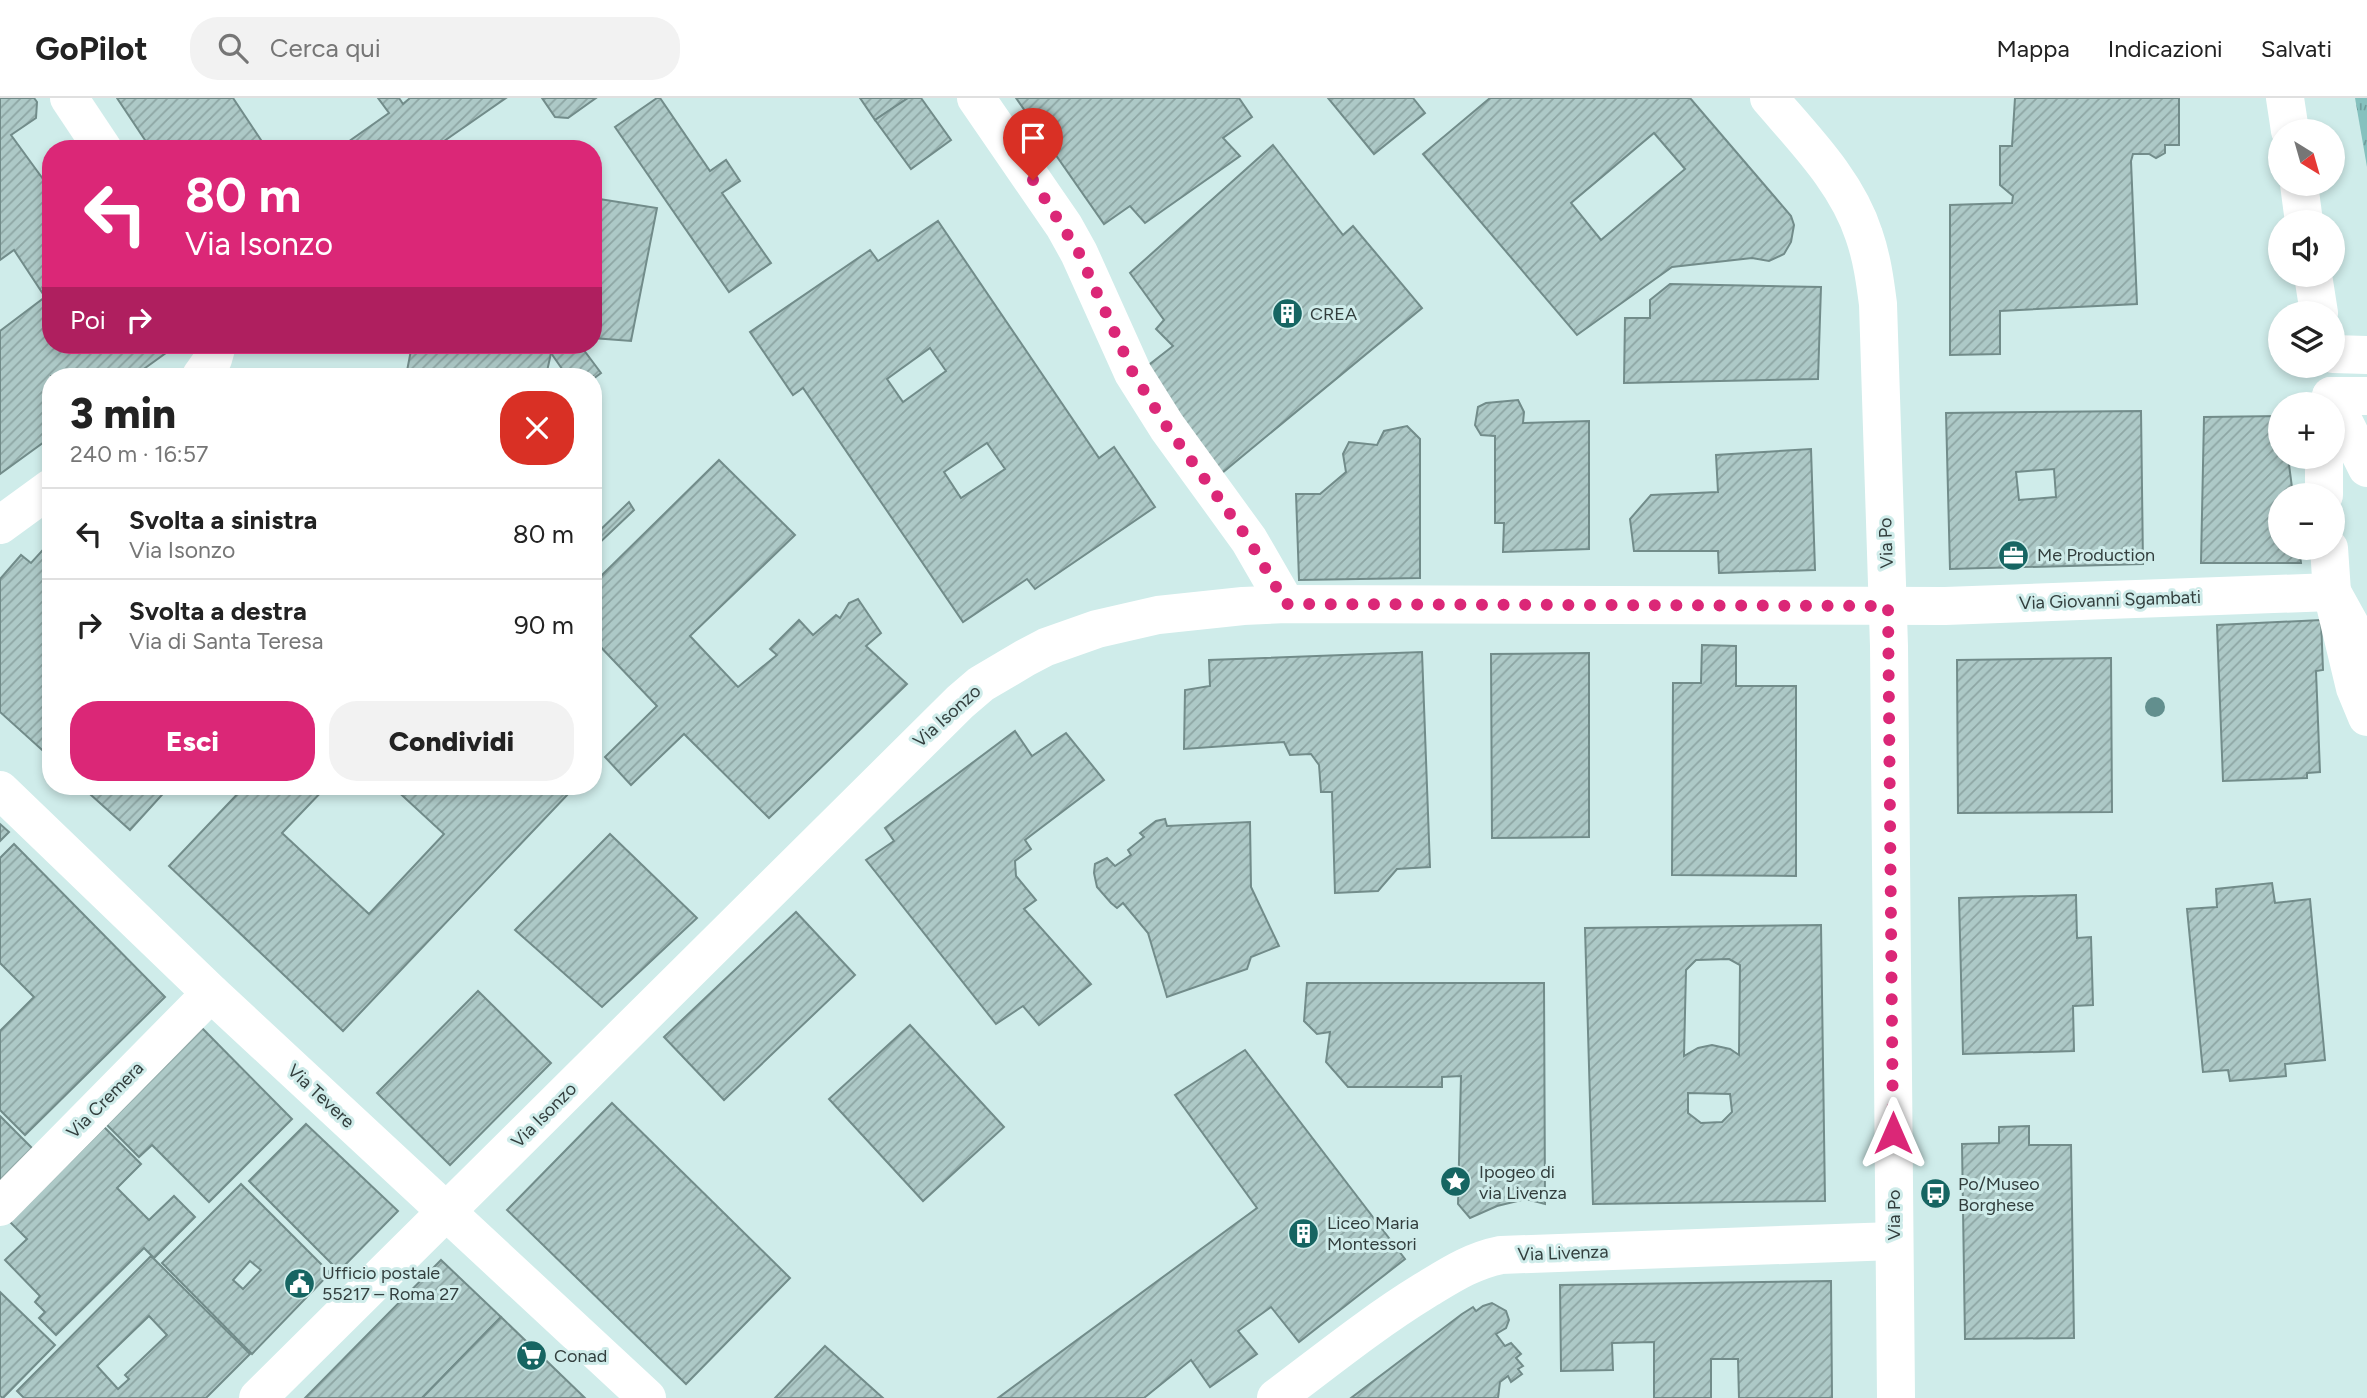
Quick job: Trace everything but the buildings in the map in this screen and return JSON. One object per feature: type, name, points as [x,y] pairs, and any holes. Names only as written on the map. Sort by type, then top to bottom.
[{"type":"street","points":[[69,98],[97,140]]},
{"type":"street","points":[[976,98],[1064,226],[1079,253],[1133,373],[1249,540],[1286,604]]},
{"type":"street","name":"Via Po","points":[[1769,98],[1813,149],[1843,192],[1864,233],[1872,260],[1878,304],[1888,606],[1895,1398]]},
{"type":"street","points":[[2285,98],[2288,119]]},
{"type":"street","points":[[2345,354],[2367,355]]},
{"type":"street","points":[[2339,391],[2367,468]]},
{"type":"street","points":[[0,525],[42,495]]},
{"type":"street","points":[[2330,560],[2332,592],[2355,688],[2367,717]]},
{"type":"street","points":[[2332,592],[2367,655]]},
{"type":"street","name":"Via Giovanni Sgambati","points":[[1888,606],[2332,592]]},
{"type":"street","name":"Via Isonzo","points":[[258,1398],[789,873],[936,723],[981,684],[1046,647],[1107,626],[1158,615],[1286,604],[1888,606]]},
{"type":"street","name":"Via Tevere","points":[[0,790],[211,993],[647,1398]]},
{"type":"street","name":"Via Cremera","points":[[0,1207],[211,993]]},
{"type":"street","name":"Via Livenza","points":[[1276,1398],[1393,1310],[1465,1266],[1482,1259],[1501,1255],[1894,1241]]},
{"type":"green space","points":[[2355,98],[2367,98],[2367,167]]},
{"type":"place","name":"CREA","points":[[1287,314]]},
{"type":"place","name":"Me Production","points":[[2014,555]]},
{"type":"place","name":"Ipogeo di via Livenza","points":[[1456,1182]]},
{"type":"place","name":"Po/Museo Borghese","points":[[1935,1194]]},
{"type":"place","name":"Liceo Maria Montessori","points":[[1304,1233]]},
{"type":"place","name":"Ufficio postale 55217 – Roma 27","points":[[299,1283]]},
{"type":"place","name":"Conad","points":[[531,1356]]},
{"type":"route","points":[[1033,180],[1079,253],[1133,373],[1167,427],[1249,540],[1286,604],[1888,606],[1893,1133]]}]
